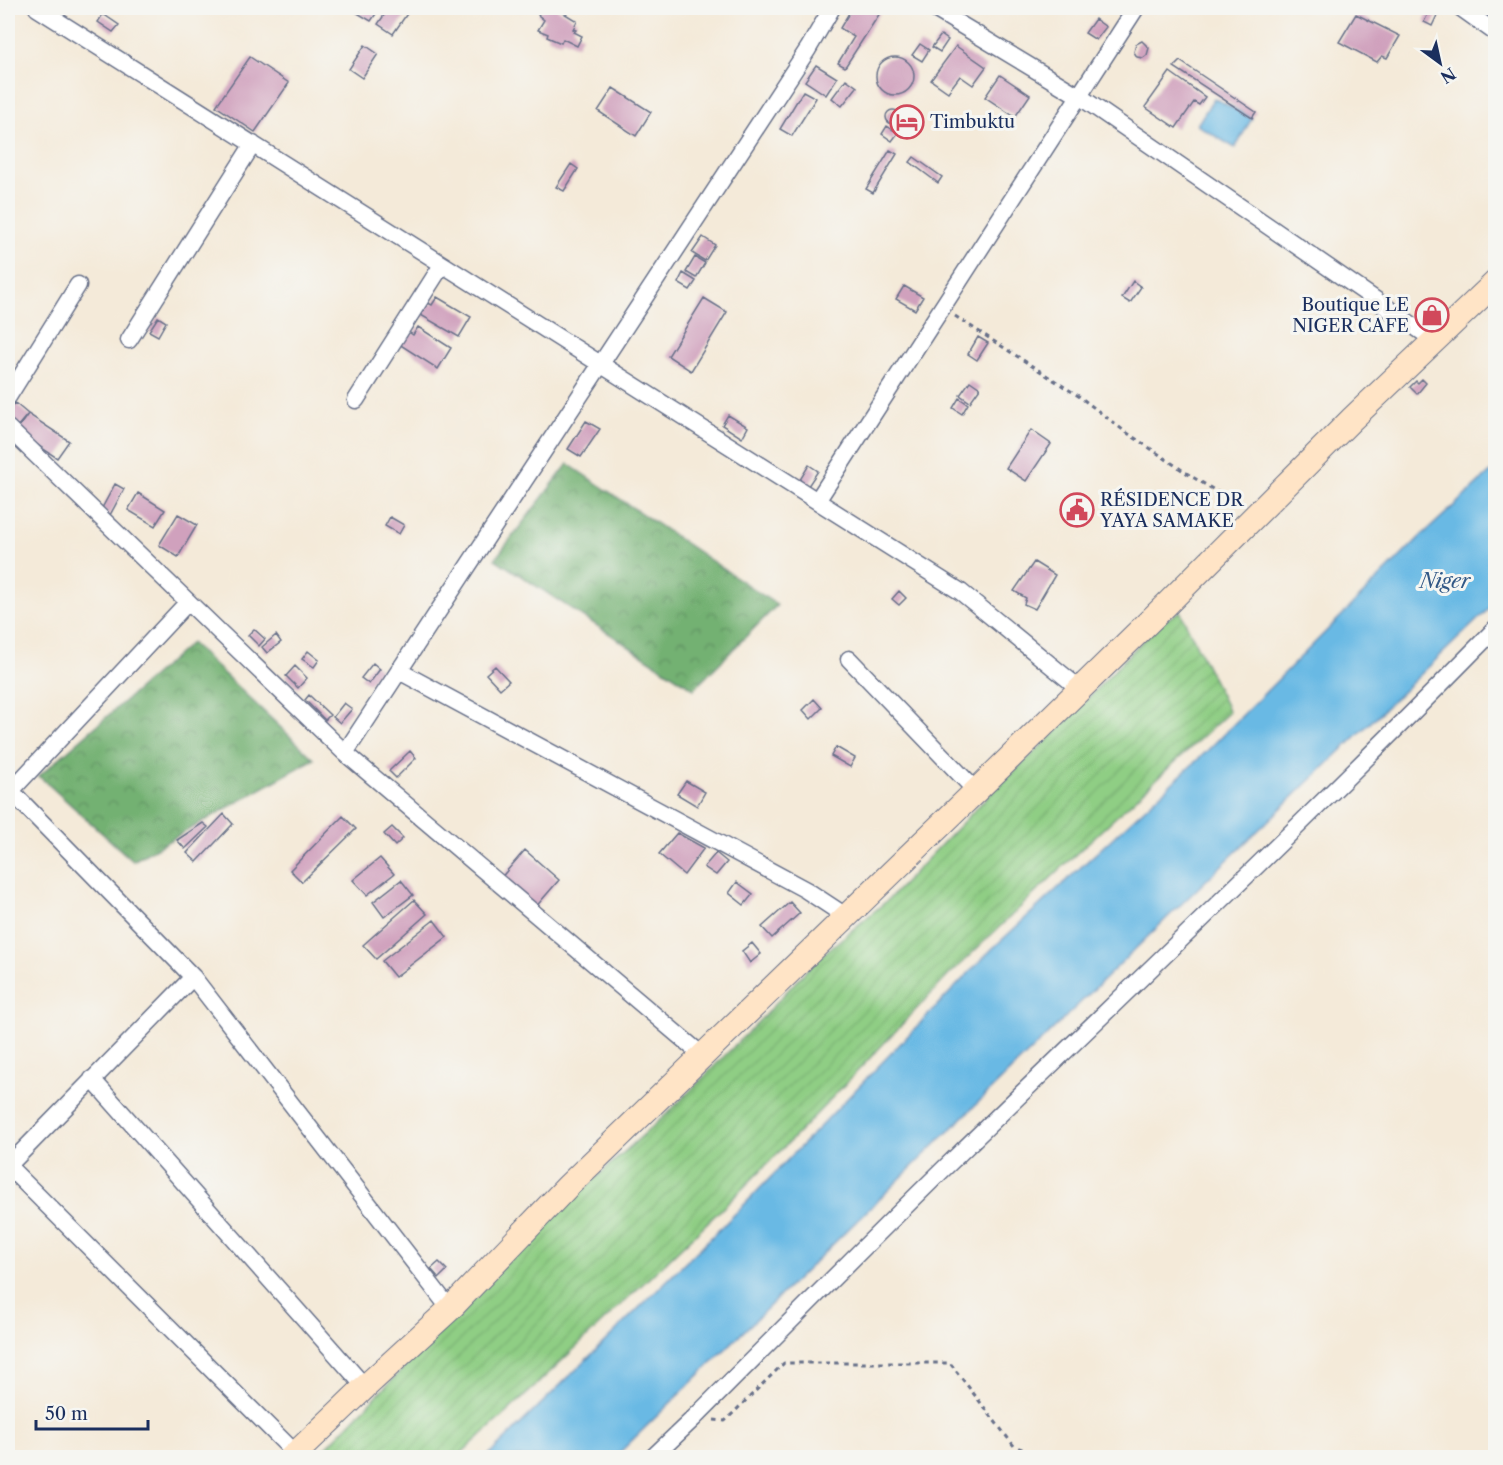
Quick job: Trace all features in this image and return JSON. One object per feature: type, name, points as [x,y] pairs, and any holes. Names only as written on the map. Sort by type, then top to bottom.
[{"type":"main road","points":[[293,1455],[450,1309],[568,1186],[976,791],[1344,427],[1496,282]]},
{"type":"street","points":[[37,8],[961,592],[1080,689]]},
{"type":"street","points":[[345,753],[808,50],[832,8]]},
{"type":"street","points":[[933,8],[1079,96],[1434,340]]},
{"type":"street","points":[[818,501],[1136,8]]},
{"type":"street","points":[[1461,8],[1496,33]]},
{"type":"street","points":[[129,340],[253,144]]},
{"type":"street","points":[[356,400],[442,265]]},
{"type":"street","points":[[8,397],[78,285]]},
{"type":"street","points":[[8,428],[345,753],[703,1056]]},
{"type":"street","points":[[188,602],[8,791],[193,977],[450,1309]]},
{"type":"street","points":[[652,1458],[956,1156],[1404,722],[1496,628]]},
{"type":"street","points":[[849,659],[976,791]]},
{"type":"street","points":[[399,672],[806,890],[847,917]]},
{"type":"street","points":[[193,977],[10,1158],[293,1455]]},
{"type":"street","points":[[92,1079],[364,1387]]},
{"type":"path","points":[[942,308],[1080,397],[1123,430],[1181,469],[1256,516]]},
{"type":"path","points":[[694,1418],[725,1421],[784,1363],[950,1363],[1014,1446],[1045,1458]]},
{"type":"green space","points":[[568,464],[777,605],[694,689],[495,559]]},
{"type":"green space","points":[[1180,611],[1229,712],[948,976],[731,1200],[528,1393],[457,1457],[316,1458],[541,1227],[671,1110],[815,961],[889,899],[990,794],[1059,729],[1156,626]]},
{"type":"green space","points":[[191,643],[314,759],[133,861],[39,776]]},
{"type":"water","points":[[1214,98],[1252,118],[1235,148],[1197,125]]},
{"type":"water","name":"Niger","points":[[1495,468],[1495,603],[1169,916],[615,1457],[487,1457],[740,1209],[992,949],[1207,751],[1420,537]]},
{"type":"building","points":[[349,8],[380,8],[371,21]]},
{"type":"building","points":[[389,8],[411,8],[393,34],[378,24]]},
{"type":"building","points":[[543,8],[559,8],[557,9],[577,21],[574,32],[582,36],[577,46],[563,39],[561,43],[538,30],[544,20],[538,15]]},
{"type":"building","points":[[852,8],[871,8],[880,13],[845,67],[838,63],[854,37],[840,28]]},
{"type":"building","points":[[1431,8],[1440,9],[1432,26],[1424,22]]},
{"type":"building","points":[[103,14],[119,25],[113,32],[98,22]]},
{"type":"building","points":[[1356,14],[1400,36],[1387,58],[1382,56],[1377,62],[1339,42]]},
{"type":"building","points":[[1095,19],[1106,27],[1096,40],[1085,33]]},
{"type":"building","points":[[941,35],[948,40],[940,52],[932,47]]},
{"type":"building","points":[[1142,41],[1149,48],[1147,55],[1143,58],[1137,57],[1134,52],[1136,44]]},
{"type":"building","points":[[920,44],[929,50],[922,61],[912,55]]},
{"type":"building","points":[[365,45],[378,54],[362,78],[349,69]]},
{"type":"building","points":[[956,46],[986,67],[973,85],[960,76],[948,92],[931,80]]},
{"type":"building","points":[[250,57],[289,83],[255,132],[216,106]]},
{"type":"building","points":[[895,57],[902,58],[908,63],[913,69],[913,83],[908,89],[902,94],[895,95],[888,94],[882,89],[877,83],[876,76],[877,69],[882,63],[888,58]]},
{"type":"building","points":[[1180,61],[1256,112],[1252,118],[1174,67]]},
{"type":"building","points":[[816,65],[837,78],[826,95],[805,81]]},
{"type":"building","points":[[1170,72],[1205,97],[1199,105],[1194,102],[1176,128],[1145,107]]},
{"type":"building","points":[[1000,75],[1030,95],[1015,117],[985,97]]},
{"type":"building","points":[[846,79],[857,87],[842,106],[832,98]]},
{"type":"building","points":[[613,88],[651,112],[636,136],[598,111]]},
{"type":"building","points":[[803,91],[816,98],[792,136],[780,129]]},
{"type":"building","points":[[893,110],[898,112],[900,117],[898,122],[893,124],[888,122],[886,117],[888,112]]},
{"type":"building","points":[[887,126],[893,130],[896,126],[901,129],[892,141],[882,134]]},
{"type":"building","points":[[890,150],[897,154],[873,193],[866,189]]},
{"type":"building","points":[[914,157],[942,177],[938,183],[910,162]]},
{"type":"building","points":[[571,164],[578,169],[564,191],[556,187]]},
{"type":"building","points":[[703,237],[715,245],[705,261],[692,253]]},
{"type":"building","points":[[695,257],[705,263],[696,278],[686,272]]},
{"type":"building","points":[[683,273],[696,281],[690,290],[678,283]]},
{"type":"building","points":[[1133,281],[1141,287],[1130,303],[1122,298]]},
{"type":"building","points":[[904,286],[923,297],[915,310],[896,299]]},
{"type":"building","points":[[437,297],[471,317],[459,337],[419,314],[426,302],[432,305]]},
{"type":"building","points":[[704,298],[727,312],[691,371],[668,356]]},
{"type":"building","points":[[158,317],[166,322],[158,336],[149,331]]},
{"type":"building","points":[[418,327],[451,348],[438,369],[399,344],[407,331],[413,335]]},
{"type":"building","points":[[978,337],[988,343],[977,360],[968,354]]},
{"type":"building","points":[[1422,379],[1426,383],[1417,394],[1410,387]]},
{"type":"building","points":[[970,381],[980,388],[970,402],[960,395]]},
{"type":"building","points":[[959,398],[968,404],[962,414],[953,408]]},
{"type":"building","points":[[15,403],[28,414],[17,427],[8,419],[8,411]]},
{"type":"building","points":[[28,414],[69,441],[57,458],[16,431]]},
{"type":"building","points":[[728,415],[748,427],[742,438],[722,425]]},
{"type":"building","points":[[586,421],[600,429],[581,457],[568,449]]},
{"type":"building","points":[[1031,430],[1051,444],[1026,481],[1006,468]]},
{"type":"building","points":[[809,465],[818,471],[806,489],[798,483]]},
{"type":"building","points":[[115,484],[124,489],[110,515],[101,510]]},
{"type":"building","points":[[138,493],[165,510],[155,526],[128,510]]},
{"type":"building","points":[[178,514],[197,525],[178,557],[159,545]]},
{"type":"building","points":[[390,517],[404,525],[399,534],[385,526]]},
{"type":"building","points":[[1034,562],[1055,575],[1035,609],[1024,604],[1026,598],[1014,591]]},
{"type":"building","points":[[899,591],[906,598],[899,605],[892,599]]},
{"type":"building","points":[[254,629],[265,639],[259,646],[248,635]]},
{"type":"building","points":[[276,635],[281,642],[267,653],[262,647]]},
{"type":"building","points":[[308,651],[319,660],[314,667],[302,659]]},
{"type":"building","points":[[373,663],[380,669],[369,684],[361,678]]},
{"type":"building","points":[[295,666],[307,678],[298,688],[286,676]]},
{"type":"building","points":[[495,666],[509,681],[500,689],[486,674]]},
{"type":"building","points":[[309,695],[330,715],[325,720],[305,700]]},
{"type":"building","points":[[814,699],[822,708],[811,719],[803,710]]},
{"type":"building","points":[[344,703],[352,709],[340,723],[333,717]]},
{"type":"building","points":[[836,747],[855,758],[850,767],[831,756]]},
{"type":"building","points":[[410,751],[416,758],[396,778],[389,771]]},
{"type":"building","points":[[686,781],[705,792],[697,806],[677,794]]},
{"type":"building","points":[[224,814],[233,824],[197,862],[187,853]]},
{"type":"building","points":[[343,816],[356,829],[302,882],[290,870]]},
{"type":"building","points":[[203,823],[208,827],[185,849],[177,840]]},
{"type":"building","points":[[392,827],[403,838],[395,846],[384,834]]},
{"type":"building","points":[[677,833],[704,848],[684,875],[659,854]]},
{"type":"building","points":[[525,850],[559,880],[534,909],[499,880]]},
{"type":"building","points":[[716,853],[727,862],[716,875],[704,867]]},
{"type":"building","points":[[380,858],[394,874],[367,895],[353,880]]},
{"type":"building","points":[[401,880],[413,895],[384,917],[373,902]]},
{"type":"building","points":[[737,882],[753,894],[744,905],[729,893]]},
{"type":"building","points":[[414,900],[427,914],[376,959],[363,945]]},
{"type":"building","points":[[790,902],[800,913],[772,938],[762,927]]},
{"type":"building","points":[[434,920],[447,937],[395,977],[382,961]]},
{"type":"building","points":[[752,943],[761,954],[750,963],[742,951]]},
{"type":"building","points":[[439,1262],[447,1270],[439,1278],[431,1269]]},
{"type":"place","name":"Timbuktu","points":[[907,122]]},
{"type":"place","name":"Boutique LE NIGER CAFE","points":[[1432,315]]},
{"type":"place","name":"RÉSIDENCE DR YAYA SAMAKE","points":[[1077,510]]}]
